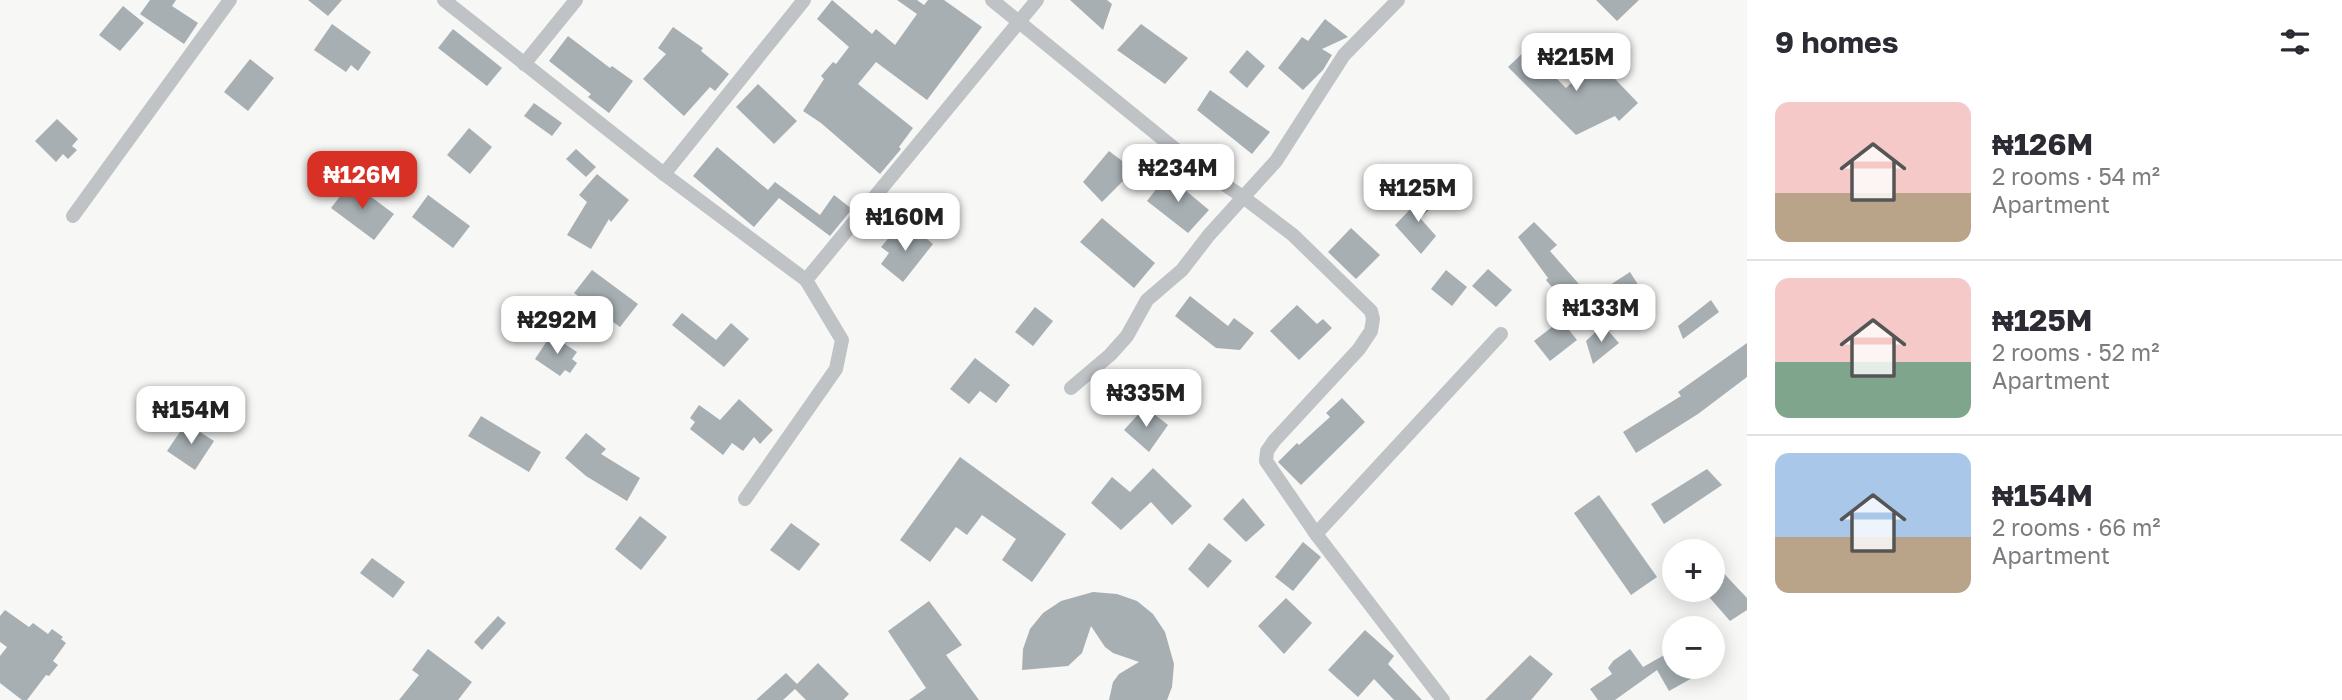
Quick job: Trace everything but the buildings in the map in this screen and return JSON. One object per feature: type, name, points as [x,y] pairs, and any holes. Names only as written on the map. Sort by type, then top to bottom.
[{"type":"street","points":[[73,216],[230,0]]},
{"type":"street","points":[[444,0],[664,174],[806,280],[842,340],[836,369],[745,499]]},
{"type":"street","points":[[524,64],[576,0]]},
{"type":"street","points":[[664,174],[804,0]]},
{"type":"street","points":[[992,0],[1191,162],[1293,235],[1371,312],[1371,331],[1359,349],[1267,451],[1266,461],[1316,534],[1443,700]]},
{"type":"street","points":[[806,280],[1037,0]]},
{"type":"street","points":[[1071,388],[1110,355],[1127,336],[1147,300],[1182,270],[1276,161],[1344,55],[1398,0]]},
{"type":"street","points":[[1316,534],[1501,334]]}]
